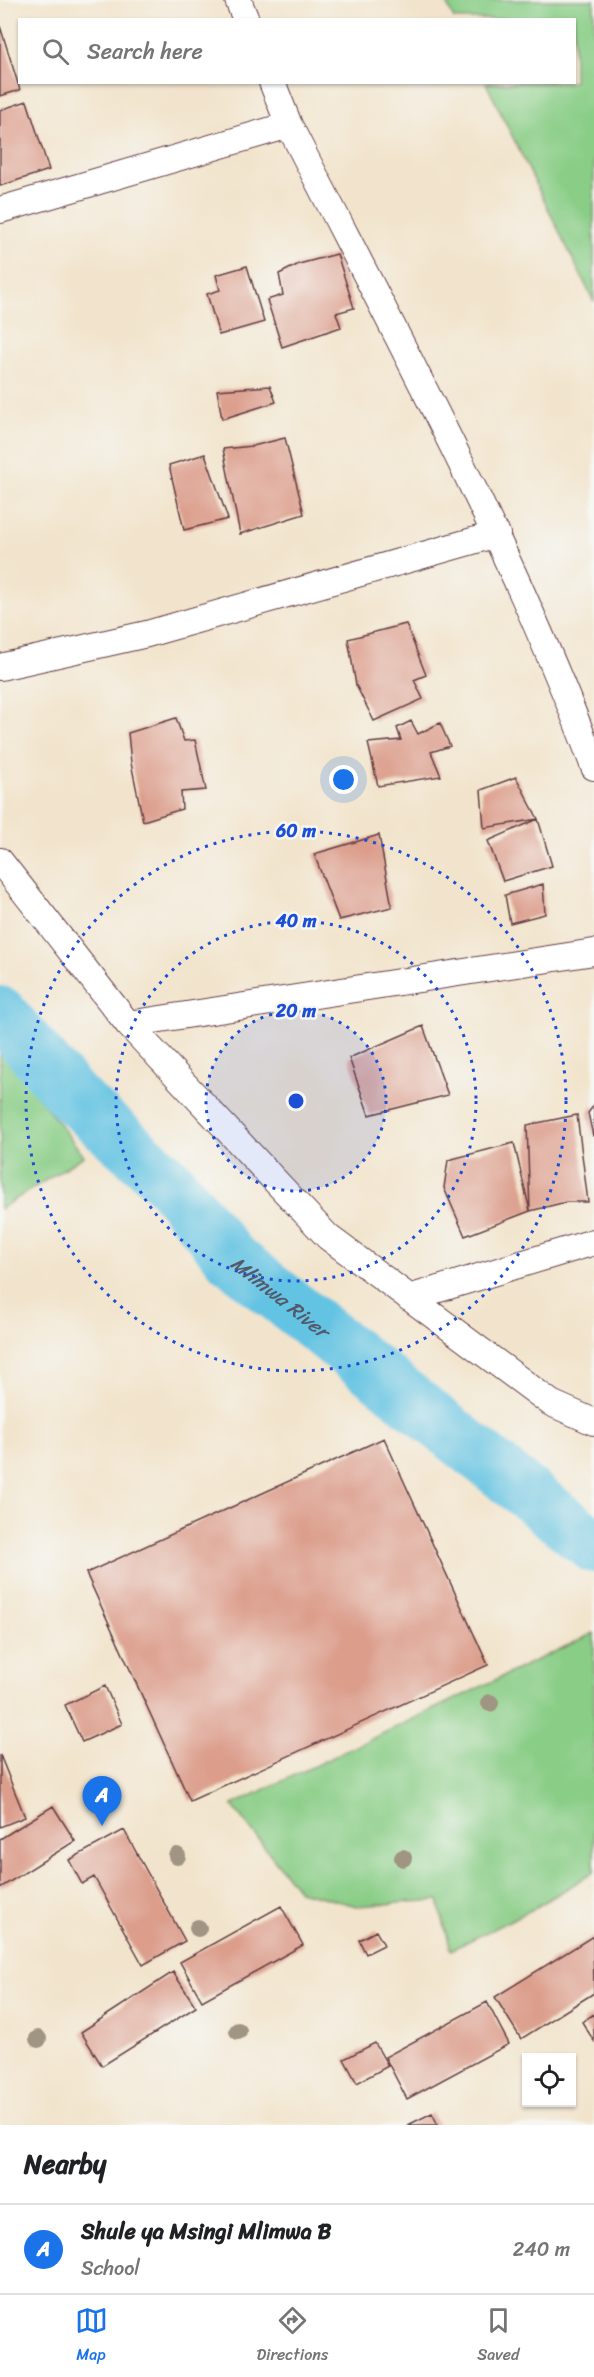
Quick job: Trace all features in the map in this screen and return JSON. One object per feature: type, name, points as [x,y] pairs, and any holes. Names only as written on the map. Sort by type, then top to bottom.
[{"type":"street","points":[[238,0],[245,18]]},
{"type":"street","points":[[273,84],[289,125],[497,534],[566,693],[594,767]]},
{"type":"street","points":[[0,210],[289,125]]},
{"type":"street","points":[[0,667],[147,633],[497,534]]},
{"type":"street","points":[[0,861],[128,1024],[328,1237],[551,1403],[594,1422]]},
{"type":"street","points":[[128,1024],[594,952]]},
{"type":"street","points":[[409,1298],[594,1242]]},
{"type":"green space","points":[[445,0],[594,0],[594,302],[486,84],[576,84],[576,18],[454,18]]},
{"type":"green space","points":[[0,1047],[84,1156],[0,1209]]},
{"type":"green space","points":[[594,1633],[594,1872],[533,1909],[451,1950],[438,1900],[357,1906],[299,1891],[232,1805]]},
{"type":"building","points":[[0,26],[20,90],[0,96]]},
{"type":"building","points":[[27,101],[49,170],[0,186],[0,110]]},
{"type":"building","points":[[337,254],[354,308],[336,313],[341,327],[282,347],[267,300],[283,295],[279,274],[299,264]]},
{"type":"building","points":[[247,266],[264,322],[219,335],[207,294],[220,290],[216,275]]},
{"type":"building","points":[[270,386],[276,402],[222,419],[217,390]]},
{"type":"building","points":[[285,438],[304,514],[240,534],[223,449],[253,446]]},
{"type":"building","points":[[205,454],[228,519],[184,530],[169,465]]},
{"type":"building","points":[[406,624],[426,675],[414,680],[423,699],[374,721],[356,685],[348,639]]},
{"type":"building","points":[[176,718],[184,741],[195,740],[206,790],[181,792],[182,809],[143,821],[131,763],[128,733]]},
{"type":"building","points":[[411,721],[418,734],[440,723],[450,746],[431,752],[441,776],[378,786],[368,743],[401,740],[397,728]]},
{"type":"building","points":[[516,777],[538,819],[484,828],[481,790]]},
{"type":"building","points":[[538,819],[552,866],[503,881],[488,841]]},
{"type":"building","points":[[379,835],[392,907],[339,920],[314,854]]},
{"type":"building","points":[[543,884],[545,914],[510,923],[505,895]]},
{"type":"building","points":[[423,1026],[448,1095],[369,1115],[349,1058]]},
{"type":"building","points":[[594,1105],[594,1136],[593,1136],[588,1113]]},
{"type":"building","points":[[577,1115],[588,1202],[566,1202],[530,1211],[527,1125]]},
{"type":"building","points":[[514,1143],[530,1211],[465,1236],[444,1188],[448,1160]]},
{"type":"building","points":[[384,1438],[488,1665],[190,1801],[86,1573]]},
{"type":"building","points":[[105,1686],[122,1724],[82,1742],[65,1705]]},
{"type":"building","points":[[0,1755],[25,1817],[0,1827]]},
{"type":"building","points":[[53,1806],[75,1841],[0,1888],[0,1839]]},
{"type":"building","points":[[124,1830],[185,1941],[143,1965],[94,1877],[82,1884],[69,1860]]},
{"type":"building","points":[[281,1906],[303,1945],[202,2001],[180,1962]]},
{"type":"building","points":[[376,1931],[384,1945],[366,1954],[359,1940]]},
{"type":"building","points":[[593,1936],[594,1993],[521,2039],[495,1997]]},
{"type":"building","points":[[173,1972],[196,2007],[102,2066],[81,2032]]},
{"type":"building","points":[[487,2002],[509,2044],[407,2099],[385,2057]]},
{"type":"building","points":[[594,2014],[594,2041],[582,2022]]},
{"type":"building","points":[[375,2043],[388,2066],[357,2083],[344,2059]]},
{"type":"building","points":[[432,2113],[438,2125],[408,2125]]},
{"type":"waterway","name":"Mlimwa River","points":[[0,1013],[73,1097],[170,1183],[231,1258],[594,1546]]},
{"type":"place","name":"Shule ya Msingi Mlimwa B","points":[[102,1826]]}]
